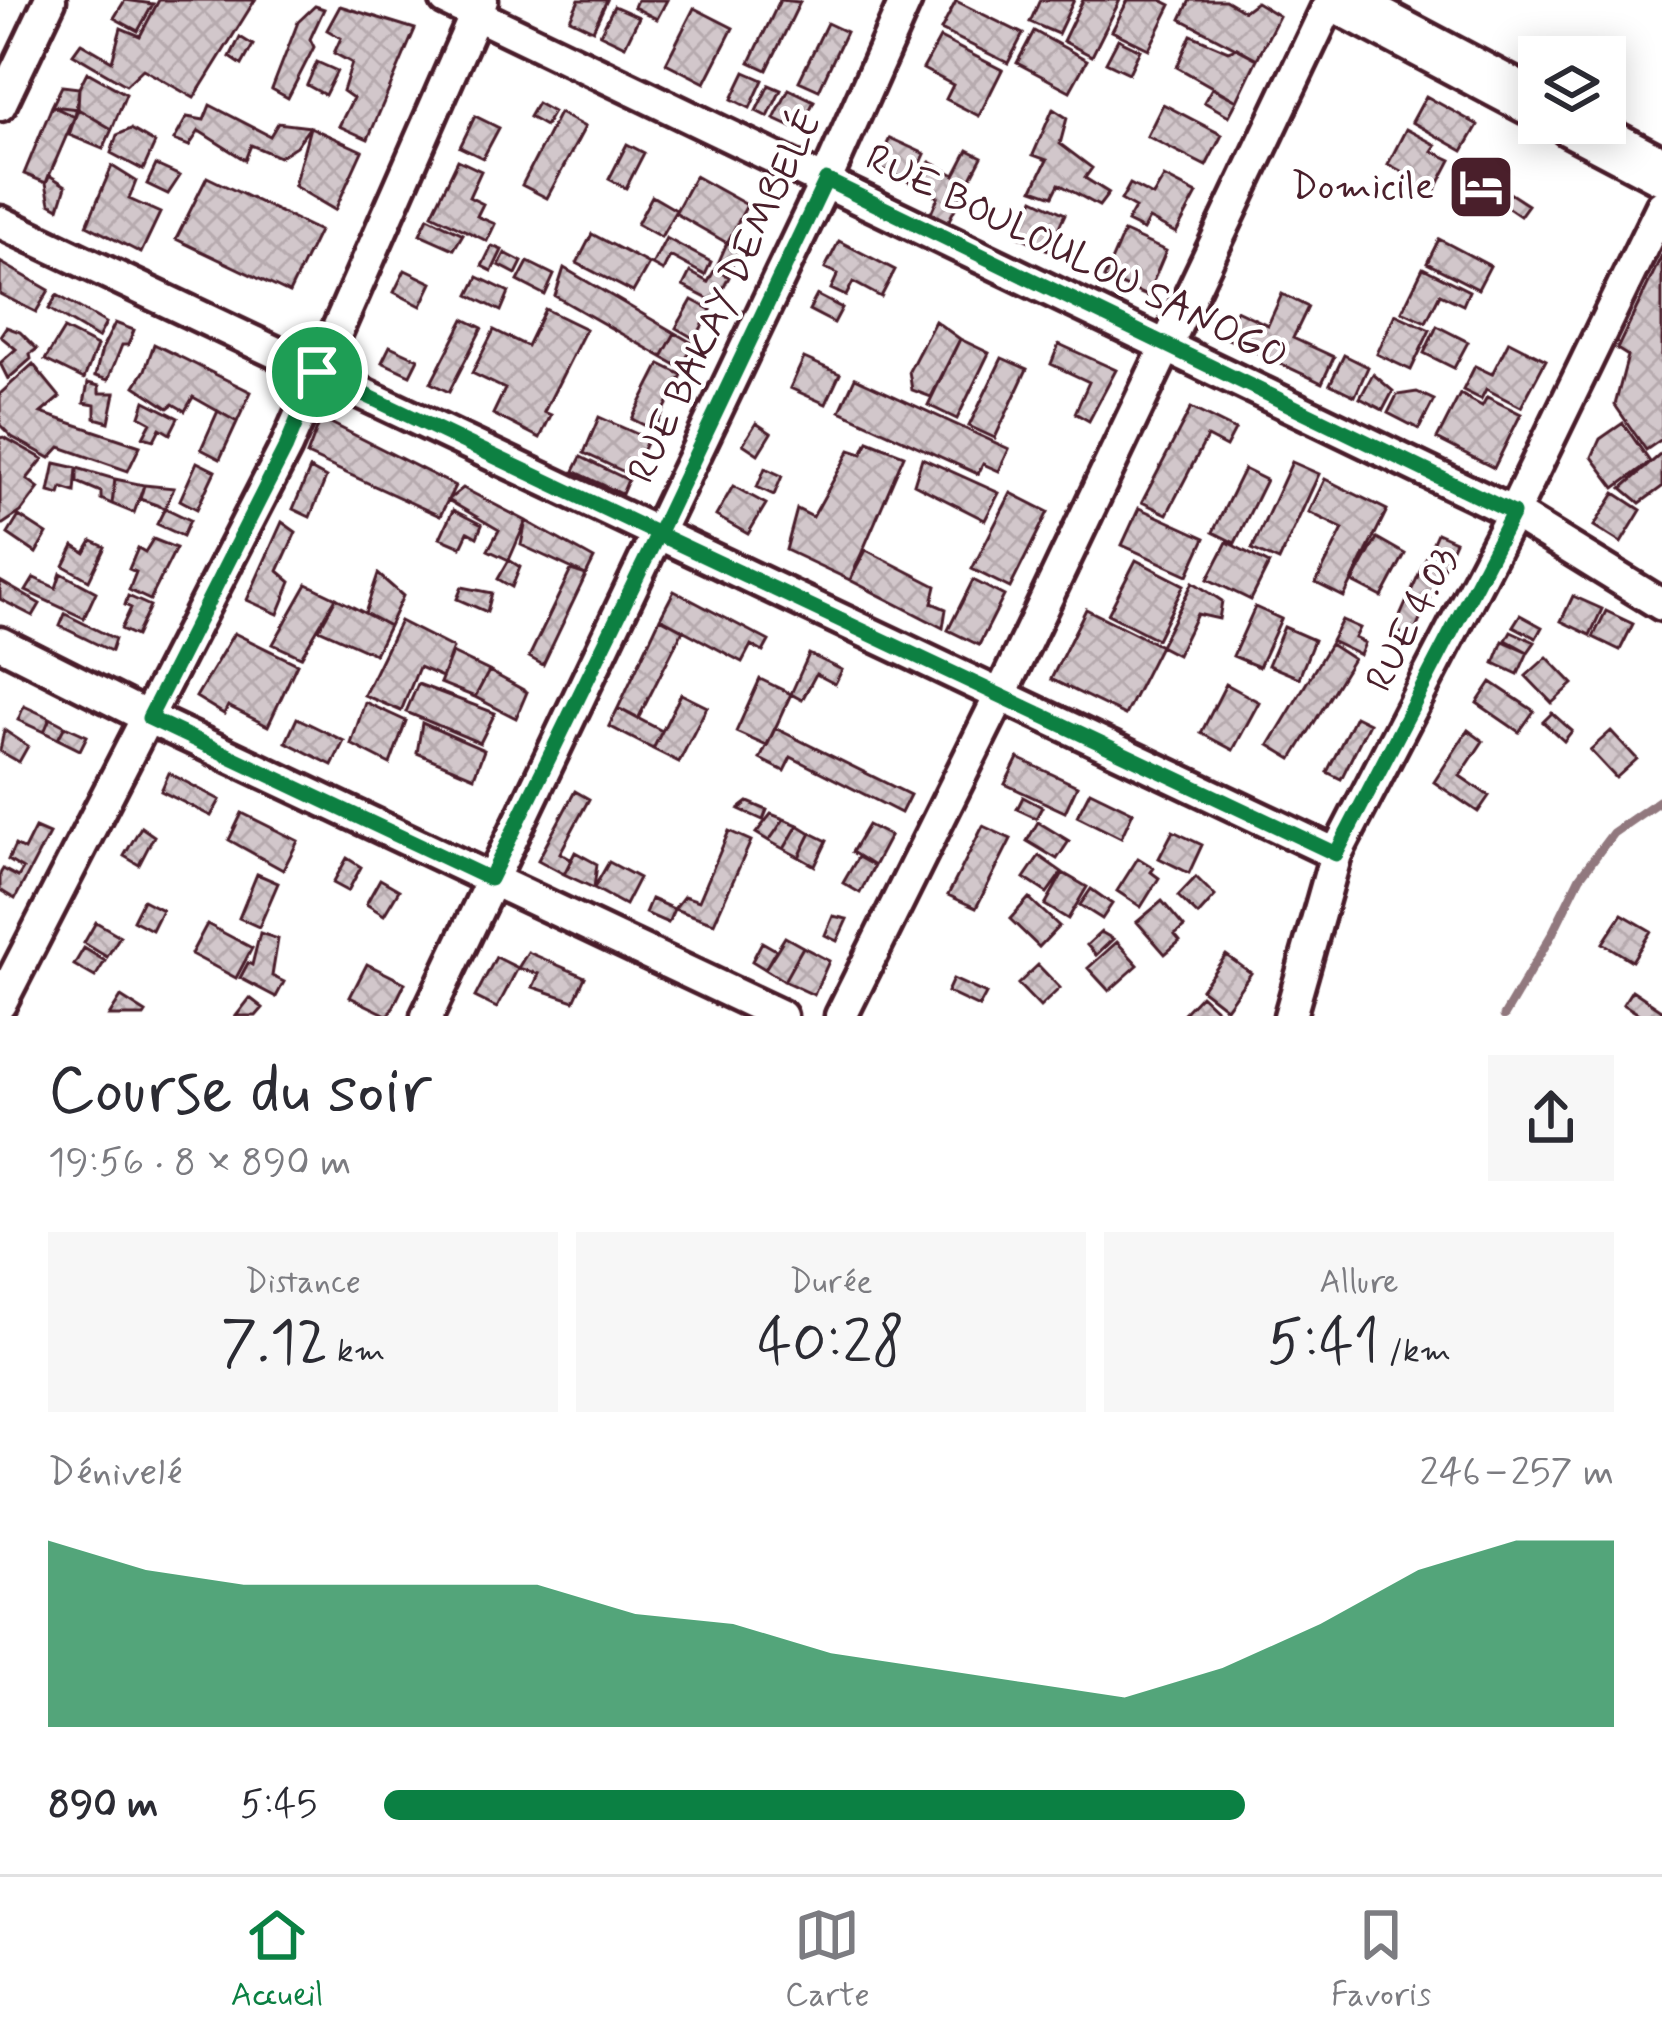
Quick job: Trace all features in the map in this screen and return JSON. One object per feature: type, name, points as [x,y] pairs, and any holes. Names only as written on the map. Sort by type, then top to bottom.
[{"type":"street","points":[[0,105],[50,0]]},
{"type":"street","name":"RUE BOULOULOU SANOGO","points":[[446,0],[478,7],[1513,513],[1662,604]]},
{"type":"street","name":"RUE BAKAY DEMBELÉ","points":[[427,1016],[826,180],[906,0]]},
{"type":"street","points":[[841,1016],[1335,0],[1518,95]]},
{"type":"street","points":[[0,1004],[286,447],[478,7]]},
{"type":"street","points":[[1611,144],[1662,171]]},
{"type":"street","name":"RUE 4.03","points":[[1291,1016],[1336,854],[1513,513],[1662,206]]},
{"type":"street","points":[[0,222],[1336,854]]},
{"type":"street","points":[[0,643],[781,1016]]},
{"type":"building","points":[[125,0],[153,4],[138,31],[114,18]]},
{"type":"building","points":[[159,0],[255,0],[194,98],[143,69],[126,85],[73,54],[81,43],[112,61],[121,28],[140,36]]},
{"type":"building","points":[[579,0],[607,0],[593,30],[570,19]]},
{"type":"building","points":[[637,0],[667,0],[657,19],[634,7]]},
{"type":"building","points":[[780,0],[800,2],[767,70],[750,62]]},
{"type":"building","points":[[1040,0],[1074,0],[1058,34],[1030,22]]},
{"type":"building","points":[[1083,0],[1120,0],[1092,56],[1063,41]]},
{"type":"building","points":[[1128,0],[1161,0],[1171,5],[1149,49],[1112,31]]},
{"type":"building","points":[[1190,0],[1225,0],[1244,11],[1256,2],[1279,16],[1257,59],[1181,19]]},
{"type":"building","points":[[956,1],[1023,34],[1008,63],[941,30]]},
{"type":"building","points":[[315,6],[324,9],[310,39],[314,47],[288,98],[272,89],[298,22]]},
{"type":"building","points":[[340,6],[415,29],[368,139],[339,126],[353,98],[343,91],[352,63],[334,53],[341,38],[327,30]]},
{"type":"building","points":[[614,6],[639,17],[625,46],[600,34]]},
{"type":"building","points":[[694,8],[733,28],[705,83],[666,63]]},
{"type":"building","points":[[827,23],[846,32],[819,90],[799,81]]},
{"type":"building","points":[[1034,31],[1087,60],[1070,91],[1017,63]]},
{"type":"building","points":[[1191,35],[1257,59],[1237,101],[1177,67]]},
{"type":"building","points":[[240,37],[253,45],[242,65],[230,57]]},
{"type":"building","points":[[940,38],[1002,70],[979,116],[946,99],[953,85],[923,69]]},
{"type":"building","points":[[1118,39],[1140,50],[1129,73],[1106,62]]},
{"type":"building","points":[[317,62],[337,71],[325,95],[307,85]]},
{"type":"building","points":[[87,72],[126,94],[112,129],[78,109],[79,88]]},
{"type":"building","points":[[745,72],[763,80],[750,108],[732,99]]},
{"type":"building","points":[[769,85],[781,90],[768,117],[756,111]]},
{"type":"building","points":[[62,86],[79,88],[75,117],[52,106]]},
{"type":"building","points":[[1212,88],[1237,101],[1229,116],[1204,102]]},
{"type":"building","points":[[789,89],[814,101],[800,131],[774,119]]},
{"type":"building","points":[[1426,96],[1478,125],[1463,151],[1412,122]]},
{"type":"building","points":[[537,103],[553,112],[545,126],[529,117]]},
{"type":"building","points":[[1163,104],[1222,135],[1206,166],[1147,136]]},
{"type":"building","points":[[210,105],[270,136],[278,123],[310,127],[296,146],[279,157],[251,145],[245,160],[199,131],[189,146],[174,140],[187,117],[204,120]]},
{"type":"building","points":[[52,106],[78,109],[46,183],[24,174]]},
{"type":"building","points":[[78,109],[112,129],[103,149],[69,135]]},
{"type":"building","points":[[1053,109],[1067,118],[1060,144],[1092,168],[1085,178],[1109,193],[1099,206],[1059,184],[1053,196],[1033,189],[1047,160],[1033,155]]},
{"type":"building","points":[[559,113],[585,127],[547,198],[522,185]]},
{"type":"building","points":[[475,116],[499,128],[483,158],[460,147]]},
{"type":"building","points":[[310,127],[362,151],[335,210],[294,186]]},
{"type":"building","points":[[131,129],[155,143],[143,170],[111,153],[117,135]]},
{"type":"building","points":[[1406,129],[1436,145],[1432,151],[1451,160],[1430,200],[1410,190],[1416,179],[1388,164]]},
{"type":"building","points":[[890,138],[925,154],[912,183],[876,167]]},
{"type":"building","points":[[627,144],[644,153],[626,188],[609,179]]},
{"type":"building","points":[[968,150],[982,157],[948,222],[931,213],[938,197],[912,183],[930,162],[955,175]]},
{"type":"building","points":[[458,160],[481,171],[469,197],[483,204],[477,216],[495,224],[487,241],[432,214]]},
{"type":"building","points":[[156,165],[180,176],[168,194],[147,184]]},
{"type":"building","points":[[112,166],[136,181],[129,199],[160,213],[141,253],[87,225]]},
{"type":"building","points":[[49,175],[66,186],[59,208],[50,203]]},
{"type":"building","points":[[695,176],[747,205],[727,243],[675,213]]},
{"type":"building","points":[[207,177],[319,231],[289,293],[176,239]]},
{"type":"building","points":[[1164,177],[1197,194],[1176,233],[1149,219],[1143,230],[1127,222],[1135,208],[1121,200],[1130,184],[1153,196]]},
{"type":"building","points":[[1480,177],[1508,192],[1496,214],[1468,200]]},
{"type":"building","points":[[1508,192],[1528,205],[1520,216],[1501,203]]},
{"type":"building","points":[[652,196],[676,210],[661,237],[637,224]]},
{"type":"building","points":[[1034,199],[1065,214],[1048,250],[1017,235]]},
{"type":"building","points":[[428,217],[463,234],[454,249],[420,234]]},
{"type":"building","points":[[1124,232],[1166,251],[1147,296],[1104,278]]},
{"type":"building","points":[[592,234],[649,264],[633,292],[577,263]]},
{"type":"building","points":[[666,238],[711,262],[705,275],[670,256],[663,271],[652,265]]},
{"type":"building","points":[[1439,239],[1490,266],[1478,289],[1427,263]]},
{"type":"building","points":[[839,241],[895,270],[881,297],[853,282],[846,296],[831,289],[838,274],[825,268]]},
{"type":"building","points":[[727,243],[740,248],[729,271],[717,266]]},
{"type":"building","points":[[492,246],[502,250],[492,271],[482,266]]},
{"type":"building","points":[[505,253],[522,262],[516,274],[499,265]]},
{"type":"building","points":[[1662,255],[1662,439],[1646,450],[1615,405],[1628,356],[1617,349]]},
{"type":"building","points":[[0,262],[49,290],[36,312],[0,294]]},
{"type":"building","points":[[528,262],[554,275],[545,295],[518,281]]},
{"type":"building","points":[[564,268],[675,333],[662,357],[555,296]]},
{"type":"building","points":[[1423,268],[1469,291],[1463,305],[1440,294],[1426,322],[1402,311]]},
{"type":"building","points":[[715,269],[729,277],[716,303],[683,286],[690,272],[708,282]]},
{"type":"building","points":[[405,270],[432,283],[421,306],[394,292]]},
{"type":"building","points":[[478,277],[509,292],[501,311],[469,295]]},
{"type":"building","points":[[1282,294],[1308,307],[1293,338],[1334,357],[1322,383],[1224,337],[1236,310],[1268,325]]},
{"type":"building","points":[[57,295],[106,323],[98,338],[49,309]]},
{"type":"building","points":[[817,295],[842,308],[834,323],[809,310]]},
{"type":"building","points":[[692,300],[711,310],[695,339],[676,328]]},
{"type":"building","points":[[545,309],[586,329],[544,412],[551,415],[540,438],[493,414],[505,389],[472,373],[494,330],[527,346]]},
{"type":"building","points":[[1395,314],[1430,330],[1411,370],[1377,354]]},
{"type":"building","points":[[464,319],[482,328],[449,392],[431,383]]},
{"type":"building","points":[[935,321],[960,339],[931,397],[912,390],[909,371]]},
{"type":"building","points":[[115,323],[134,330],[128,345],[122,345],[108,380],[95,376]]},
{"type":"building","points":[[1437,326],[1468,342],[1454,368],[1424,353]]},
{"type":"building","points":[[6,327],[20,332],[37,349],[8,379],[0,363],[16,349],[0,336]]},
{"type":"building","points":[[64,329],[97,346],[84,379],[45,360]]},
{"type":"building","points":[[675,333],[694,344],[681,368],[662,357]]},
{"type":"building","points":[[960,339],[989,353],[957,419],[928,405]]},
{"type":"building","points":[[1509,341],[1546,360],[1521,407],[1486,389],[1481,399],[1463,390],[1475,366],[1492,374]]},
{"type":"building","points":[[154,344],[251,392],[237,422],[193,397],[185,411],[173,404],[168,408],[135,386]]},
{"type":"building","points":[[1059,344],[1116,370],[1089,421],[1075,413],[1089,382],[1051,364]]},
{"type":"building","points":[[390,346],[418,359],[410,375],[382,362]]},
{"type":"building","points":[[1344,355],[1368,367],[1355,396],[1330,384]]},
{"type":"building","points":[[804,358],[840,374],[826,404],[790,388]]},
{"type":"building","points":[[1002,358],[1027,369],[995,438],[969,426]]},
{"type":"building","points":[[33,364],[60,397],[41,413],[140,446],[128,471],[60,447],[50,458],[0,425],[0,394]]},
{"type":"building","points":[[660,364],[682,375],[654,430],[632,419]]},
{"type":"building","points":[[1373,374],[1393,391],[1383,410],[1360,398]]},
{"type":"building","points":[[855,378],[1009,449],[999,471],[983,464],[978,474],[840,411]]},
{"type":"building","points":[[88,383],[99,386],[99,393],[115,393],[109,422],[95,418],[95,405],[84,403]]},
{"type":"building","points":[[1417,392],[1434,400],[1419,429],[1388,413],[1397,395]]},
{"type":"building","points":[[1460,394],[1482,406],[1487,397],[1521,414],[1494,468],[1437,439]]},
{"type":"building","points":[[145,401],[178,418],[170,434],[160,428],[154,440],[143,437],[151,422],[140,416]]},
{"type":"building","points":[[1191,408],[1235,430],[1226,447],[1207,437],[1167,514],[1142,502]]},
{"type":"building","points":[[218,411],[237,422],[220,459],[201,449]]},
{"type":"building","points":[[599,417],[648,439],[631,475],[584,453]]},
{"type":"building","points":[[321,418],[455,486],[440,516],[307,455]]},
{"type":"building","points":[[756,423],[771,433],[758,454],[743,444]]},
{"type":"building","points":[[1623,423],[1650,462],[1615,488],[1592,457],[1600,439]]},
{"type":"building","points":[[0,438],[43,459],[27,479],[39,488],[21,512],[0,526]]},
{"type":"building","points":[[868,441],[904,455],[850,580],[786,550],[797,509],[813,517],[850,450],[862,454]]},
{"type":"building","points":[[1662,453],[1662,487],[1640,503],[1622,488]]},
{"type":"building","points":[[581,457],[628,480],[622,494],[574,471]]},
{"type":"building","points":[[922,458],[999,493],[985,520],[914,484]]},
{"type":"building","points":[[197,462],[215,471],[197,509],[180,500]]},
{"type":"building","points":[[1292,462],[1319,474],[1279,561],[1252,549]]},
{"type":"building","points":[[55,463],[77,468],[75,492],[62,488],[60,495],[49,492]]},
{"type":"building","points":[[77,468],[115,479],[112,504],[101,499],[101,492],[77,482]]},
{"type":"building","points":[[765,468],[782,476],[774,495],[757,487]]},
{"type":"building","points":[[310,469],[326,478],[310,517],[293,509]]},
{"type":"building","points":[[1244,469],[1266,480],[1235,543],[1213,532]]},
{"type":"building","points":[[115,479],[144,485],[134,513],[112,504]]},
{"type":"building","points":[[1325,479],[1387,510],[1344,597],[1316,583],[1343,529],[1309,512]]},
{"type":"building","points":[[144,485],[174,488],[165,508],[140,499]]},
{"type":"building","points":[[733,486],[766,504],[748,534],[716,516]]},
{"type":"building","points":[[463,488],[526,521],[509,560],[488,550],[499,530],[448,500]]},
{"type":"building","points":[[1011,493],[1048,512],[1010,588],[972,569]]},
{"type":"building","points":[[1615,493],[1641,510],[1621,543],[1594,526]]},
{"type":"building","points":[[165,508],[190,520],[183,536],[157,524]]},
{"type":"building","points":[[1139,508],[1205,538],[1188,575],[1122,545]]},
{"type":"building","points":[[453,510],[482,525],[477,537],[468,532],[461,547],[440,538]]},
{"type":"building","points":[[19,516],[47,534],[36,553],[8,534]]},
{"type":"building","points":[[526,521],[594,559],[586,575],[521,545]]},
{"type":"building","points":[[282,522],[296,532],[278,571],[291,582],[278,614],[247,600]]},
{"type":"building","points":[[1437,533],[1455,541],[1412,638],[1394,630]]},
{"type":"building","points":[[1377,538],[1405,554],[1382,597],[1353,582]]},
{"type":"building","points":[[153,539],[176,548],[150,600],[129,590],[136,572],[129,569],[138,548],[145,552]]},
{"type":"building","points":[[92,541],[105,547],[89,580],[64,566],[74,546],[85,553]]},
{"type":"building","points":[[1227,542],[1269,564],[1251,600],[1208,579]]},
{"type":"building","points":[[866,550],[936,586],[932,603],[946,609],[943,628],[850,580]]},
{"type":"building","points":[[509,560],[520,567],[512,587],[498,579]]},
{"type":"building","points":[[1136,560],[1184,585],[1157,639],[1108,614]]},
{"type":"building","points":[[571,570],[586,575],[543,665],[529,657]]},
{"type":"building","points":[[61,573],[96,592],[84,618],[26,591],[34,578],[56,588]]},
{"type":"building","points":[[378,574],[403,596],[389,626],[365,613]]},
{"type":"building","points":[[973,580],[1004,596],[979,645],[948,630]]},
{"type":"building","points":[[0,581],[40,604],[33,616],[0,599]]},
{"type":"building","points":[[1193,582],[1222,601],[1219,619],[1197,614],[1177,655],[1160,646]]},
{"type":"building","points":[[307,584],[336,598],[301,657],[273,644]]},
{"type":"building","points":[[462,587],[492,593],[487,612],[457,599]]},
{"type":"building","points":[[674,591],[769,641],[763,652],[751,645],[742,662],[660,618]]},
{"type":"building","points":[[128,596],[150,606],[136,636],[121,629],[131,608],[125,605]]},
{"type":"building","points":[[1573,596],[1602,609],[1590,635],[1561,621]]},
{"type":"building","points":[[336,598],[389,626],[375,654],[319,629]]},
{"type":"building","points":[[1255,607],[1281,619],[1259,667],[1233,656]]},
{"type":"building","points":[[1086,609],[1160,646],[1125,715],[1051,679]]},
{"type":"building","points":[[1606,611],[1633,624],[1620,650],[1593,637]]},
{"type":"building","points":[[65,614],[115,639],[111,651],[60,626]]},
{"type":"building","points":[[1520,615],[1542,627],[1536,638],[1513,626]]},
{"type":"building","points":[[660,618],[683,630],[638,719],[618,708]]},
{"type":"building","points":[[1342,620],[1360,628],[1355,638],[1365,643],[1360,655],[1331,641]]},
{"type":"building","points":[[400,621],[453,648],[442,677],[419,667],[401,711],[364,695]]},
{"type":"building","points":[[1284,627],[1314,640],[1299,678],[1268,665]]},
{"type":"building","points":[[1511,631],[1535,642],[1528,652],[1506,640]]},
{"type":"building","points":[[234,633],[297,664],[268,726],[228,706],[224,714],[196,697]]},
{"type":"building","points":[[1503,641],[1528,652],[1518,674],[1494,663]]},
{"type":"building","points":[[1330,644],[1353,659],[1292,759],[1269,745]]},
{"type":"building","points":[[452,653],[489,671],[475,697],[440,683]]},
{"type":"building","points":[[809,654],[842,670],[835,684],[816,674],[802,700],[791,694]]},
{"type":"building","points":[[1547,657],[1573,684],[1552,703],[1526,676]]},
{"type":"building","points":[[489,671],[527,692],[516,718],[475,697]]},
{"type":"building","points":[[760,679],[791,694],[767,746],[736,732]]},
{"type":"building","points":[[1491,682],[1534,711],[1519,732],[1477,703]]},
{"type":"building","points":[[418,684],[495,713],[480,743],[406,712]]},
{"type":"building","points":[[1226,684],[1259,702],[1233,750],[1201,733]]},
{"type":"building","points":[[681,694],[707,707],[679,762],[653,749]]},
{"type":"building","points":[[365,702],[406,721],[390,764],[351,744]]},
{"type":"building","points":[[24,706],[50,718],[44,732],[18,720]]},
{"type":"building","points":[[618,708],[662,731],[653,749],[609,726]]},
{"type":"building","points":[[1552,713],[1572,731],[1564,741],[1543,722]]},
{"type":"building","points":[[1355,716],[1369,723],[1341,779],[1327,772]]},
{"type":"building","points":[[50,718],[65,726],[58,739],[44,732]]},
{"type":"building","points":[[297,718],[344,741],[332,765],[286,742]]},
{"type":"building","points":[[422,723],[484,750],[474,777],[417,753]]},
{"type":"building","points":[[65,726],[87,736],[80,750],[58,739]]},
{"type":"building","points":[[775,728],[910,795],[901,813],[791,757],[784,771],[760,759]]},
{"type":"building","points":[[4,730],[28,746],[19,762],[0,751]]},
{"type":"building","points":[[1468,730],[1483,741],[1460,776],[1489,796],[1478,812],[1434,782]]},
{"type":"building","points":[[1611,731],[1637,759],[1616,778],[1590,750]]},
{"type":"building","points":[[1018,758],[1077,786],[1065,812],[1005,784]]},
{"type":"building","points":[[169,773],[220,800],[211,816],[161,791]]},
{"type":"building","points":[[575,791],[589,799],[560,853],[572,860],[564,874],[538,860]]},
{"type":"building","points":[[1090,791],[1133,812],[1121,838],[1077,816]]},
{"type":"building","points":[[1023,797],[1042,807],[1036,818],[1017,809]]},
{"type":"building","points":[[748,802],[767,810],[763,820],[739,809]]},
{"type":"building","points":[[242,813],[298,841],[283,870],[229,840]]},
{"type":"building","points":[[771,814],[784,819],[769,841],[756,833]]},
{"type":"building","points":[[784,819],[798,825],[784,849],[769,841]]},
{"type":"building","points":[[1038,822],[1069,841],[1057,859],[1027,841]]},
{"type":"building","points":[[798,825],[811,833],[799,857],[784,849]]},
{"type":"building","points":[[868,825],[890,836],[874,866],[852,852]]},
{"type":"building","points":[[983,826],[1011,839],[976,908],[948,895]]},
{"type":"building","points":[[141,827],[154,836],[139,865],[124,856]]},
{"type":"building","points":[[35,828],[49,834],[15,899],[0,890],[0,874],[3,869],[18,877],[23,869],[8,860],[15,845],[24,850]]},
{"type":"building","points":[[729,831],[751,841],[714,923],[674,909],[684,896],[699,901]]},
{"type":"building","points":[[1173,831],[1202,845],[1189,873],[1159,858]]},
{"type":"building","points":[[811,833],[827,841],[815,866],[799,857]]},
{"type":"building","points":[[575,852],[597,864],[594,888],[564,874]]},
{"type":"building","points":[[1039,856],[1062,872],[1047,893],[1024,878]]},
{"type":"building","points":[[858,857],[874,866],[860,893],[843,883]]},
{"type":"building","points":[[347,858],[361,867],[348,891],[333,883]]},
{"type":"building","points":[[1138,858],[1154,868],[1151,872],[1159,878],[1141,907],[1117,891]]},
{"type":"building","points":[[609,862],[639,878],[625,905],[594,888]]},
{"type":"building","points":[[1063,873],[1087,887],[1068,919],[1045,905]]},
{"type":"building","points":[[257,874],[278,883],[259,927],[239,918]]},
{"type":"building","points":[[1196,877],[1215,896],[1198,915],[1178,896]]},
{"type":"building","points":[[380,879],[399,890],[384,915],[366,904]]},
{"type":"building","points":[[1091,889],[1112,904],[1102,919],[1080,905]]},
{"type":"building","points":[[1029,898],[1059,926],[1039,947],[1010,919]]},
{"type":"building","points":[[651,899],[674,909],[668,923],[645,913]]},
{"type":"building","points":[[143,900],[162,910],[152,930],[133,920]]},
{"type":"building","points":[[1162,901],[1184,927],[1175,935],[1180,941],[1165,954],[1137,922]]},
{"type":"building","points":[[1622,914],[1651,931],[1632,961],[1603,943]]},
{"type":"building","points":[[833,916],[847,919],[837,941],[825,935]]},
{"type":"building","points":[[96,922],[120,936],[107,957],[84,943]]},
{"type":"building","points":[[207,924],[252,948],[236,978],[191,954]]},
{"type":"building","points":[[1101,932],[1113,939],[1096,955],[1087,945]]},
{"type":"building","points":[[260,933],[278,939],[272,976],[284,982],[276,997],[240,978],[248,963],[252,965]]},
{"type":"building","points":[[785,937],[803,947],[784,981],[765,969]]},
{"type":"building","points":[[762,942],[776,950],[765,969],[752,961]]},
{"type":"building","points":[[1117,942],[1138,965],[1109,991],[1088,968]]},
{"type":"building","points":[[803,947],[829,961],[814,995],[784,981]]},
{"type":"building","points":[[84,948],[105,961],[95,977],[74,965]]},
{"type":"building","points":[[528,952],[585,977],[574,1001],[533,987],[539,974],[518,968]]},
{"type":"building","points":[[1226,955],[1251,973],[1226,1008],[1201,989]]},
{"type":"building","points":[[496,957],[518,968],[497,1008],[475,997]]},
{"type":"building","points":[[367,964],[405,983],[389,1016],[350,997]]},
{"type":"building","points":[[1038,965],[1060,988],[1040,1007],[1018,984]]},
{"type":"building","points":[[953,979],[986,994],[979,1007],[947,992]]},
{"type":"building","points":[[1632,990],[1662,1010],[1659,1016],[1642,1016],[1623,1004]]},
{"type":"building","points":[[1201,995],[1219,1012],[1216,1016],[1183,1014]]},
{"type":"building","points":[[121,997],[146,1013],[144,1016],[109,1016]]},
{"type":"building","points":[[250,998],[263,1008],[256,1016],[236,1016]]},
{"type":"waterway","points":[[1504,1016],[1580,877],[1613,833],[1662,799]]},
{"type":"place","name":"Domicile","points":[[1481,187]]},
{"type":"route","points":[[317,372],[286,447],[149,718],[490,879],[658,534],[1336,854],[1513,513],[826,180],[658,534],[317,372]]}]
